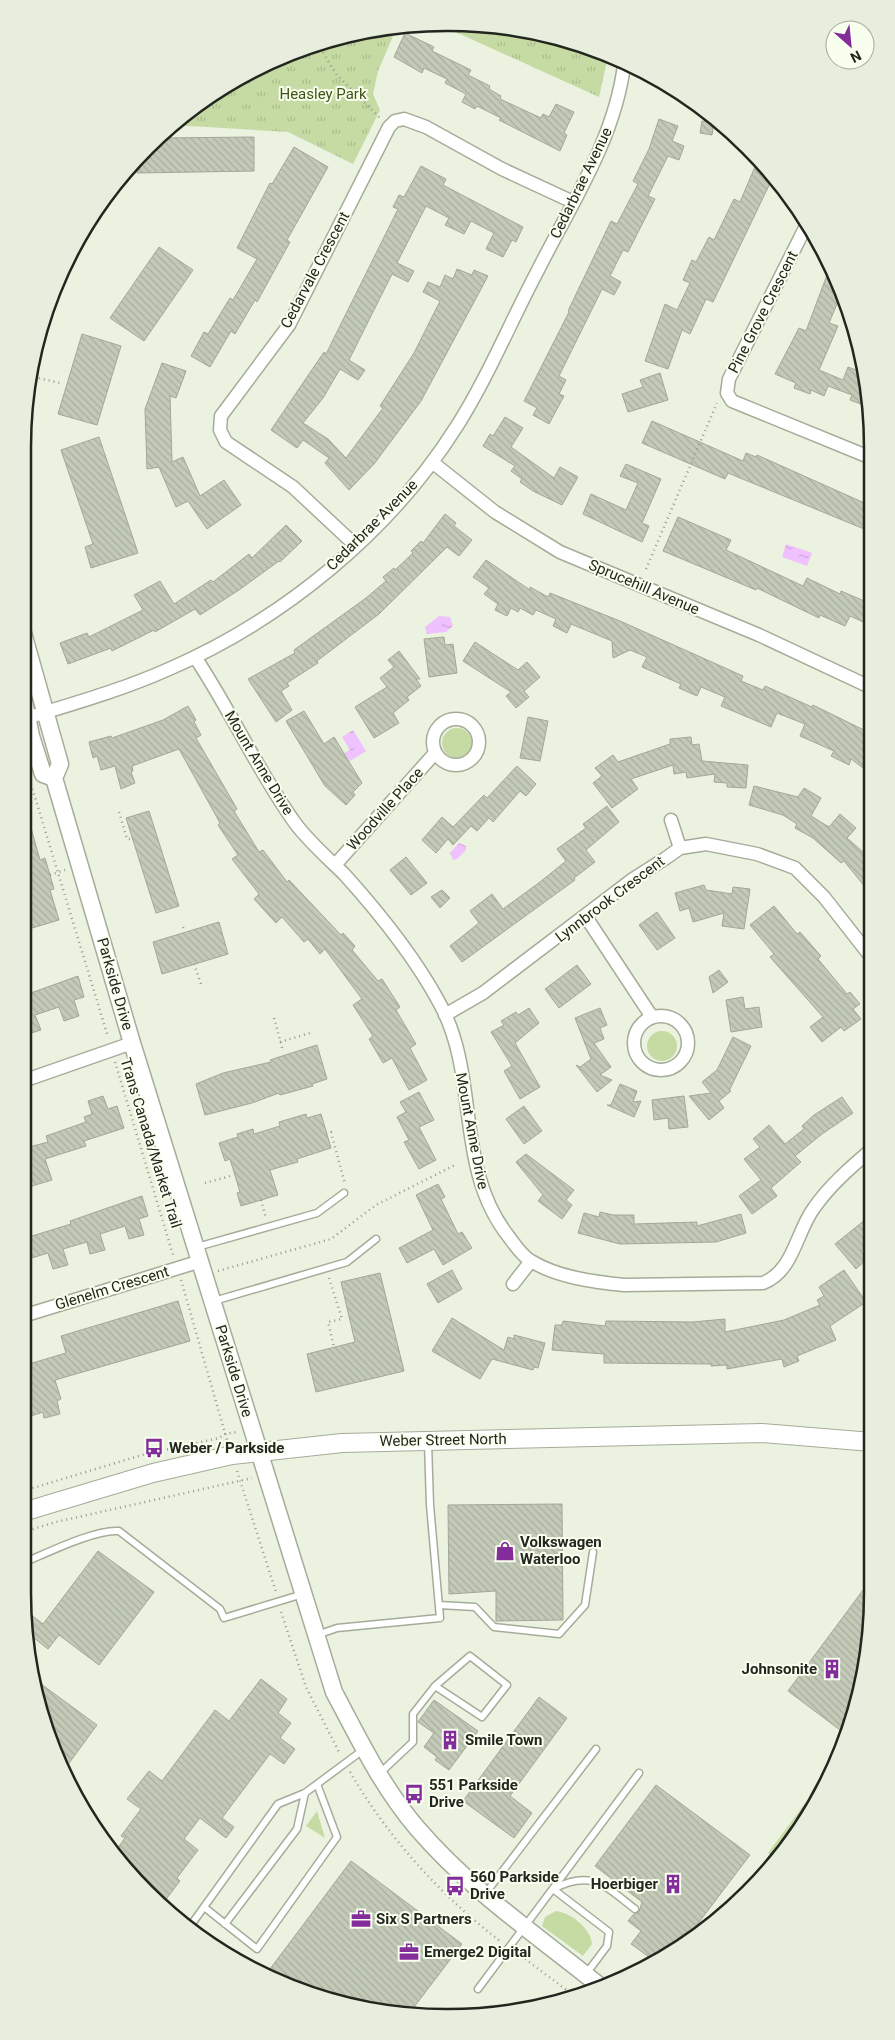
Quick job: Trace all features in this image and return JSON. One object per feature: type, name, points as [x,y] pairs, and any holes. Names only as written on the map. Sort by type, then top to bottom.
[{"type":"main road","name":"Weber Street North","points":[[31,1509],[153,1473],[258,1452],[342,1442],[762,1432],[864,1441]]},
{"type":"street","name":"Cedarbrae Avenue","points":[[46,712],[114,691],[195,657],[247,628],[289,601],[355,545],[398,504],[432,462],[457,426],[482,384],[573,202],[611,119],[623,81],[624,70]]},
{"type":"street","points":[[388,127],[395,121],[404,119],[426,127],[502,169],[573,202]]},
{"type":"street","name":"Cedarvale Crescent","points":[[355,545],[293,487],[226,442],[220,430],[220,424],[221,416],[287,327],[303,299],[388,127]]},
{"type":"street","name":"Pine Grove Crescent","points":[[803,231],[729,379],[727,393],[732,400],[864,455]]},
{"type":"street","name":"Sprucehill Avenue","points":[[432,462],[496,512],[560,552],[760,635],[864,684]]},
{"type":"street","name":"Mount Anne Drive","points":[[195,657],[278,799],[296,825],[335,865],[401,942],[446,1015],[456,1046],[476,1170],[484,1197],[508,1236],[531,1261],[554,1271],[617,1284],[672,1286],[763,1283],[775,1276],[785,1265],[808,1217],[830,1186],[864,1156]]},
{"type":"street","name":"Parkside Drive","points":[[31,663],[60,764],[54,778],[132,1043],[334,1692],[378,1775],[416,1827],[457,1871],[484,1895],[524,1929],[595,1982]]},
{"type":"street","points":[[31,716],[46,712]]},
{"type":"street","name":"Parkside Drive","points":[[31,736],[43,774],[54,778]]},
{"type":"street","name":"Woodville Place","points":[[335,865],[435,753]]},
{"type":"street","points":[[671,820],[680,848]]},
{"type":"street","name":"Lynnbrook Crescent","points":[[446,1015],[483,993],[586,917],[633,879],[680,848],[706,844],[758,854],[795,868],[824,897],[864,949]]},
{"type":"street","points":[[586,917],[652,1017]]},
{"type":"street","points":[[664,1016],[673,1018],[686,1032],[688,1041],[685,1055],[680,1062],[668,1069],[650,1068],[636,1055],[634,1046],[637,1028],[652,1017],[664,1016]]},
{"type":"street","points":[[31,1078],[132,1043]]},
{"type":"street","name":"Glenelm Crescent","points":[[31,1313],[201,1261]]},
{"type":"street","points":[[513,1284],[531,1261]]},
{"type":"lane","points":[[201,1261],[268,1227],[317,1213],[344,1193]]},
{"type":"lane","points":[[213,1302],[352,1260],[376,1239]]},
{"type":"lane","points":[[316,1635],[337,1628],[440,1618],[428,1440]]},
{"type":"lane","points":[[31,1559],[110,1530],[119,1531],[220,1608],[224,1618],[303,1594]]},
{"type":"lane","points":[[439,1605],[475,1606],[494,1626],[559,1634],[585,1605],[592,1552]]},
{"type":"lane","points":[[378,1775],[413,1742],[413,1714],[435,1686],[470,1656],[508,1685],[482,1718],[435,1686]]},
{"type":"lane","points":[[194,1923],[278,1804],[305,1793],[364,1749]]},
{"type":"lane","points":[[484,1895],[596,1749]]},
{"type":"lane","points":[[478,1989],[639,1773]]},
{"type":"lane","points":[[204,1907],[257,1949],[337,1836],[317,1784]]},
{"type":"lane","points":[[225,1924],[297,1829],[305,1793]]},
{"type":"lane","points":[[553,1889],[572,1882],[594,1880],[635,1909]]},
{"type":"lane","points":[[553,1889],[608,1932],[608,1946],[586,1974]]},
{"type":"path","points":[[321,51],[336,74],[388,127]]},
{"type":"path","points":[[37,378],[60,383]]},
{"type":"path","points":[[646,569],[717,402]]},
{"type":"path","name":"Trans Canada/Market Trail","points":[[31,782],[172,1252]]},
{"type":"path","points":[[119,812],[127,839],[132,839]]},
{"type":"path","points":[[194,964],[200,984]]},
{"type":"path","points":[[274,1018],[283,1051]]},
{"type":"path","points":[[280,1042],[310,1033]]},
{"type":"path","points":[[326,1133],[330,1132],[347,1191],[344,1193]]},
{"type":"path","points":[[201,1261],[331,1239],[376,1205],[456,1165]]},
{"type":"path","points":[[205,1183],[234,1175]]},
{"type":"path","points":[[261,1200],[268,1227]]},
{"type":"path","points":[[326,1269],[342,1319],[328,1322],[334,1347]]},
{"type":"path","points":[[183,1287],[225,1435]]},
{"type":"path","points":[[31,1489],[142,1455],[219,1438],[230,1433]]},
{"type":"path","points":[[31,1529],[241,1478],[279,1602]]},
{"type":"green space","points":[[454,31],[529,39],[555,45],[607,63],[599,97]]},
{"type":"green space","name":"Heasley Park","points":[[394,35],[378,71],[373,94],[380,110],[353,164],[288,132],[184,126],[216,101],[239,87],[288,63],[340,45]]},
{"type":"green space","points":[[457,728],[463,729],[471,737],[471,749],[463,757],[457,758],[451,757],[443,749],[442,743],[443,737],[451,729]]},
{"type":"green space","points":[[662,1031],[668,1032],[676,1040],[676,1052],[668,1060],[662,1061],[656,1060],[648,1052],[647,1046],[648,1040],[656,1032]]},
{"type":"green space","points":[[811,1795],[778,1846],[770,1855],[768,1853]]},
{"type":"green space","points":[[317,1811],[325,1838],[306,1826]]},
{"type":"green space","points":[[556,1911],[574,1918],[584,1927],[591,1938],[592,1944],[583,1956],[542,1926],[545,1917]]},
{"type":"water","points":[[786,544],[812,553],[807,566],[782,557]]},
{"type":"water","points":[[439,616],[450,617],[453,626],[446,632],[427,634],[425,627]]},
{"type":"water","points":[[353,730],[366,751],[350,761],[344,753],[350,750],[342,737]]},
{"type":"water","points":[[459,843],[466,846],[466,850],[457,859],[453,860],[450,853]]},
{"type":"building","points":[[406,34],[434,47],[432,51],[471,70],[468,75],[490,86],[489,89],[501,96],[500,99],[541,118],[543,114],[549,117],[556,104],[574,112],[564,133],[567,135],[560,151],[499,120],[501,118],[477,106],[475,109],[462,102],[466,94],[445,83],[447,79],[424,68],[422,73],[394,57]]},
{"type":"building","points":[[659,119],[678,126],[672,141],[684,146],[679,160],[668,156],[648,196],[655,199],[628,252],[623,250],[610,276],[621,282],[614,295],[602,289],[559,376],[566,380],[559,394],[564,396],[549,424],[533,415],[537,408],[524,401],[569,312],[611,221],[617,224],[638,184],[633,181],[649,149]]},
{"type":"building","points":[[702,121],[707,122],[713,128],[712,135],[700,133]]},
{"type":"building","points":[[254,137],[254,171],[137,173],[153,153],[170,138]]},
{"type":"building","points":[[294,147],[328,167],[287,240],[290,242],[257,302],[255,300],[235,334],[231,331],[210,367],[191,356],[204,332],[208,334],[230,298],[233,300],[257,259],[237,248],[270,183],[272,184]]},
{"type":"building","points":[[421,166],[446,179],[443,185],[523,227],[516,242],[512,240],[503,257],[486,249],[494,233],[471,221],[464,234],[445,225],[449,218],[426,206],[397,263],[414,271],[408,282],[392,274],[349,360],[365,370],[358,380],[340,369],[323,398],[303,423],[328,439],[346,458],[383,408],[380,406],[414,353],[440,301],[423,292],[428,282],[440,287],[445,275],[453,279],[457,269],[472,275],[474,270],[488,276],[421,401],[374,464],[349,490],[325,463],[329,458],[303,440],[297,448],[271,430],[324,352],[326,354],[398,209],[393,207],[399,195],[404,197]]},
{"type":"building","points":[[755,167],[770,184],[713,302],[706,299],[690,334],[682,330],[668,369],[645,361],[665,304],[677,310],[690,283],[683,280],[692,260],[696,262],[709,237],[714,240],[734,199],[740,202]]},
{"type":"building","points":[[159,247],[193,270],[144,341],[110,318]]},
{"type":"building","points":[[827,276],[838,303],[829,323],[838,326],[819,370],[843,380],[848,367],[857,370],[861,404],[850,400],[852,395],[828,386],[824,396],[811,390],[810,394],[794,388],[796,383],[775,374],[799,328],[806,331]]},
{"type":"building","points":[[82,334],[121,346],[97,425],[58,414]]},
{"type":"building","points":[[162,363],[186,371],[176,398],[170,396],[172,462],[183,457],[200,496],[224,480],[241,505],[207,529],[188,501],[176,507],[159,467],[147,469],[145,409]]},
{"type":"building","points":[[660,373],[668,400],[628,412],[622,394],[643,387],[640,380]]},
{"type":"building","points":[[505,417],[523,428],[511,447],[554,478],[560,467],[578,477],[562,505],[533,491],[520,482],[522,479],[511,471],[515,466],[483,446],[490,434],[493,436]]},
{"type":"building","points":[[652,421],[743,461],[746,453],[756,457],[757,455],[864,503],[864,529],[728,473],[725,479],[642,443]]},
{"type":"building","points":[[99,437],[138,553],[91,568],[85,547],[93,544],[61,450]]},
{"type":"building","points":[[626,464],[661,479],[642,523],[649,526],[642,542],[583,514],[591,494],[626,510],[638,483],[620,476]]},
{"type":"building","points":[[445,514],[456,523],[454,526],[472,540],[459,556],[447,547],[379,614],[317,661],[318,663],[287,683],[289,686],[281,691],[292,710],[276,722],[248,679],[295,653],[294,650],[366,598],[386,581],[383,577],[394,568],[395,570],[413,553],[411,551],[421,541],[423,543]]},
{"type":"building","points":[[678,517],[731,540],[726,550],[803,586],[807,578],[840,594],[841,591],[864,601],[864,622],[850,616],[845,626],[820,615],[819,618],[757,588],[756,590],[663,551]]},
{"type":"building","points":[[286,525],[302,541],[280,562],[200,615],[195,609],[155,632],[154,630],[112,651],[111,648],[68,664],[60,643],[87,633],[89,637],[143,610],[134,595],[160,581],[174,604],[211,580],[213,582],[249,554],[252,558]]},
{"type":"building","points":[[486,560],[530,590],[530,587],[548,597],[550,593],[620,621],[743,676],[741,681],[763,690],[765,686],[812,707],[813,705],[864,730],[864,769],[851,759],[849,765],[831,756],[834,751],[800,736],[805,724],[777,713],[771,727],[721,706],[725,697],[701,687],[697,696],[679,688],[681,684],[642,667],[647,657],[630,650],[613,658],[612,641],[571,624],[567,633],[553,626],[556,619],[536,610],[533,615],[520,608],[518,612],[511,608],[507,616],[495,610],[498,604],[484,594],[489,588],[473,577]]},
{"type":"building","points":[[444,637],[445,645],[453,644],[457,673],[429,677],[424,639]]},
{"type":"building","points":[[475,642],[518,670],[527,662],[540,677],[524,691],[529,697],[516,708],[506,696],[511,692],[463,661]]},
{"type":"building","points":[[399,651],[420,679],[416,679],[421,686],[407,697],[409,700],[393,713],[399,723],[374,738],[355,707],[387,687],[380,678],[394,667],[388,660]]},
{"type":"building","points":[[188,706],[196,720],[194,722],[201,735],[196,738],[237,809],[234,811],[259,852],[263,850],[287,882],[289,880],[341,935],[343,933],[355,946],[352,950],[378,981],[382,979],[400,1007],[396,1010],[416,1044],[410,1048],[427,1080],[409,1090],[392,1058],[383,1063],[369,1039],[373,1036],[353,1005],[362,999],[325,949],[320,954],[308,939],[304,942],[282,917],[276,923],[254,899],[259,894],[232,859],[238,855],[218,825],[220,823],[179,749],[132,766],[133,771],[131,772],[135,783],[121,789],[115,766],[101,770],[97,756],[93,758],[89,742],[111,736],[112,738],[163,720]]},
{"type":"building","points":[[304,711],[324,744],[334,737],[362,783],[353,792],[355,795],[346,805],[325,786],[286,721]]},
{"type":"building","points":[[528,717],[548,721],[540,761],[520,758]]},
{"type":"building","points":[[691,737],[692,745],[699,744],[702,761],[748,765],[746,788],[727,787],[727,783],[714,782],[715,774],[687,778],[686,772],[674,774],[673,765],[631,779],[638,789],[612,808],[593,783],[602,776],[595,768],[613,755],[618,762],[670,744],[670,739]]},
{"type":"building","points":[[517,766],[536,784],[526,796],[520,791],[493,822],[489,818],[477,831],[471,826],[453,845],[448,839],[436,853],[422,840],[442,817],[453,827],[484,795],[487,798]]},
{"type":"building","points":[[754,786],[798,797],[804,788],[821,798],[811,816],[829,827],[840,814],[856,828],[847,838],[864,853],[864,886],[844,861],[841,863],[813,838],[795,828],[797,824],[783,815],[749,805]]},
{"type":"building","points":[[607,806],[619,822],[586,850],[595,862],[574,878],[575,880],[462,962],[450,946],[479,923],[470,911],[492,894],[503,909],[540,882],[566,861],[557,849],[586,828],[583,824]]},
{"type":"building","points":[[149,811],[179,906],[156,913],[126,818]]},
{"type":"building","points":[[31,828],[40,860],[45,858],[54,889],[50,890],[59,920],[31,928]]},
{"type":"building","points":[[406,857],[427,883],[411,895],[390,870]]},
{"type":"building","points":[[704,885],[706,890],[732,894],[733,887],[750,889],[744,929],[722,926],[724,913],[693,922],[689,908],[680,911],[675,893]]},
{"type":"building","points":[[442,890],[450,898],[440,908],[431,897]]},
{"type":"building","points":[[774,906],[797,934],[800,932],[821,956],[818,959],[847,994],[850,992],[860,1004],[853,1009],[861,1019],[844,1031],[841,1027],[822,1042],[810,1027],[823,1017],[770,957],[774,954],[750,925]]},
{"type":"building","points":[[657,912],[675,938],[657,950],[639,925]]},
{"type":"building","points":[[219,922],[228,954],[162,974],[153,942]]},
{"type":"building","points":[[577,965],[591,984],[559,1008],[545,989]]},
{"type":"building","points":[[719,970],[728,982],[713,993],[709,977]]},
{"type":"building","points":[[78,976],[84,997],[74,1000],[79,1016],[64,1021],[59,1007],[35,1015],[41,1030],[31,1033],[31,993]]},
{"type":"building","points":[[743,997],[745,1009],[759,1007],[762,1027],[731,1032],[726,1000]]},
{"type":"building","points":[[529,1008],[539,1023],[515,1043],[540,1087],[520,1099],[504,1071],[512,1066],[491,1032],[504,1025],[501,1021],[516,1012],[518,1015]]},
{"type":"building","points":[[600,1008],[607,1025],[600,1028],[604,1039],[594,1043],[611,1067],[600,1075],[612,1080],[597,1092],[576,1065],[580,1067],[591,1059],[575,1018]]},
{"type":"building","points":[[733,1037],[751,1046],[729,1091],[731,1091],[719,1101],[724,1108],[709,1120],[689,1096],[711,1093],[702,1082],[717,1070]]},
{"type":"building","points":[[317,1045],[327,1079],[312,1084],[313,1086],[280,1095],[279,1093],[252,1103],[205,1115],[196,1084],[223,1073],[271,1062],[270,1060]]},
{"type":"building","points":[[620,1084],[637,1091],[633,1102],[641,1101],[634,1117],[607,1105],[611,1105]]},
{"type":"building","points":[[419,1092],[434,1120],[419,1127],[436,1160],[419,1169],[404,1142],[409,1140],[397,1117],[406,1112],[400,1102]]},
{"type":"building","points":[[103,1096],[108,1109],[117,1106],[124,1128],[84,1141],[86,1146],[45,1159],[52,1180],[31,1186],[31,1147],[48,1142],[46,1136],[86,1122],[84,1117],[92,1114],[88,1101]]},
{"type":"building","points":[[684,1096],[688,1127],[669,1129],[668,1118],[654,1120],[652,1100]]},
{"type":"building","points":[[842,1097],[853,1113],[822,1134],[795,1156],[801,1162],[771,1188],[777,1196],[752,1214],[739,1196],[761,1180],[744,1159],[760,1147],[753,1139],[769,1125],[785,1144],[804,1129],[802,1126],[814,1115]]},
{"type":"building","points":[[524,1106],[542,1131],[524,1144],[506,1119]]},
{"type":"building","points":[[306,1114],[307,1118],[321,1114],[331,1148],[297,1159],[298,1162],[270,1170],[278,1195],[241,1206],[237,1193],[240,1192],[230,1159],[225,1161],[219,1143],[238,1137],[237,1134],[253,1129],[254,1134],[280,1126],[279,1122]]},
{"type":"building","points":[[526,1154],[574,1190],[566,1200],[572,1205],[562,1219],[538,1201],[543,1195],[516,1162]]},
{"type":"building","points":[[438,1184],[445,1197],[441,1199],[458,1234],[462,1232],[472,1248],[443,1265],[434,1249],[407,1263],[399,1248],[433,1230],[416,1195]]},
{"type":"building","points":[[142,1196],[148,1216],[139,1219],[144,1235],[129,1239],[125,1226],[100,1234],[105,1250],[90,1254],[87,1242],[63,1249],[68,1265],[53,1269],[48,1253],[31,1258],[31,1236],[71,1224],[70,1221]]},
{"type":"building","points":[[600,1212],[613,1215],[634,1215],[634,1224],[697,1222],[697,1226],[741,1214],[746,1233],[716,1242],[620,1244],[578,1233],[584,1213],[599,1217]]},
{"type":"building","points":[[864,1221],[864,1249],[861,1251],[864,1255],[864,1262],[856,1269],[835,1244]]},
{"type":"building","points":[[452,1270],[462,1289],[438,1303],[427,1284]]},
{"type":"building","points":[[844,1270],[864,1299],[864,1303],[830,1326],[836,1340],[797,1356],[799,1361],[784,1367],[782,1359],[727,1369],[727,1365],[711,1366],[711,1364],[604,1363],[604,1354],[552,1350],[555,1325],[562,1325],[563,1321],[605,1326],[606,1321],[693,1322],[725,1319],[725,1332],[784,1320],[820,1305],[817,1300],[824,1296],[819,1287]]},
{"type":"building","points":[[380,1273],[404,1371],[316,1392],[307,1354],[355,1342],[341,1282]]},
{"type":"building","points":[[178,1301],[190,1341],[55,1380],[61,1399],[57,1401],[60,1414],[44,1418],[43,1412],[31,1416],[31,1363],[66,1353],[61,1336]]},
{"type":"building","points":[[452,1318],[504,1350],[508,1337],[514,1339],[514,1335],[545,1343],[538,1368],[534,1367],[533,1370],[492,1359],[480,1379],[432,1351]]},
{"type":"building","name":"Volkswagen Waterloo","points":[[562,1504],[563,1620],[496,1621],[496,1591],[449,1594],[448,1505]]},
{"type":"building","points":[[98,1551],[154,1592],[99,1665],[59,1635],[48,1649],[34,1638],[32,1615],[43,1624]]},
{"type":"building","name":"Johnsonite","points":[[864,1589],[863,1620],[856,1674],[840,1730],[788,1691]]},
{"type":"building","points":[[261,1679],[287,1699],[278,1713],[291,1723],[280,1738],[295,1749],[284,1764],[270,1754],[222,1818],[234,1827],[226,1838],[200,1818],[184,1839],[198,1850],[177,1878],[180,1881],[166,1899],[153,1887],[118,1847],[125,1838],[121,1836],[141,1809],[127,1799],[149,1771],[162,1781],[215,1710],[229,1721]]},
{"type":"building","points":[[41,1684],[97,1725],[68,1764],[53,1726]]},
{"type":"building","points":[[539,1697],[567,1718],[510,1796],[532,1813],[514,1838],[463,1801]]},
{"type":"building","name":"Smile Town","points":[[434,1700],[478,1731],[449,1770],[435,1760],[437,1757],[424,1747],[434,1733],[418,1722]]},
{"type":"building","name":"Hoerbiger","points":[[656,1785],[750,1855],[695,1927],[649,1957],[631,1944],[641,1931],[628,1921],[634,1914],[639,1912],[642,1902],[595,1866]]},
{"type":"building","points":[[351,1861],[462,1944],[414,2007],[366,2001],[340,1995],[314,1987],[270,1969]]},
{"type":"place","name":"Weber / Parkside","points":[[154,1448]]},
{"type":"place","name":"Volkswagen Waterloo","points":[[505,1551]]},
{"type":"place","name":"Johnsonite","points":[[832,1669]]},
{"type":"place","name":"Smile Town","points":[[450,1740]]},
{"type":"place","name":"551 Parkside Drive","points":[[414,1794]]},
{"type":"place","name":"Hoerbiger","points":[[673,1884]]},
{"type":"place","name":"560 Parkside Drive","points":[[455,1886]]},
{"type":"place","name":"Six S Partners","points":[[361,1919]]},
{"type":"place","name":"Emerge2 Digital","points":[[409,1952]]}]
